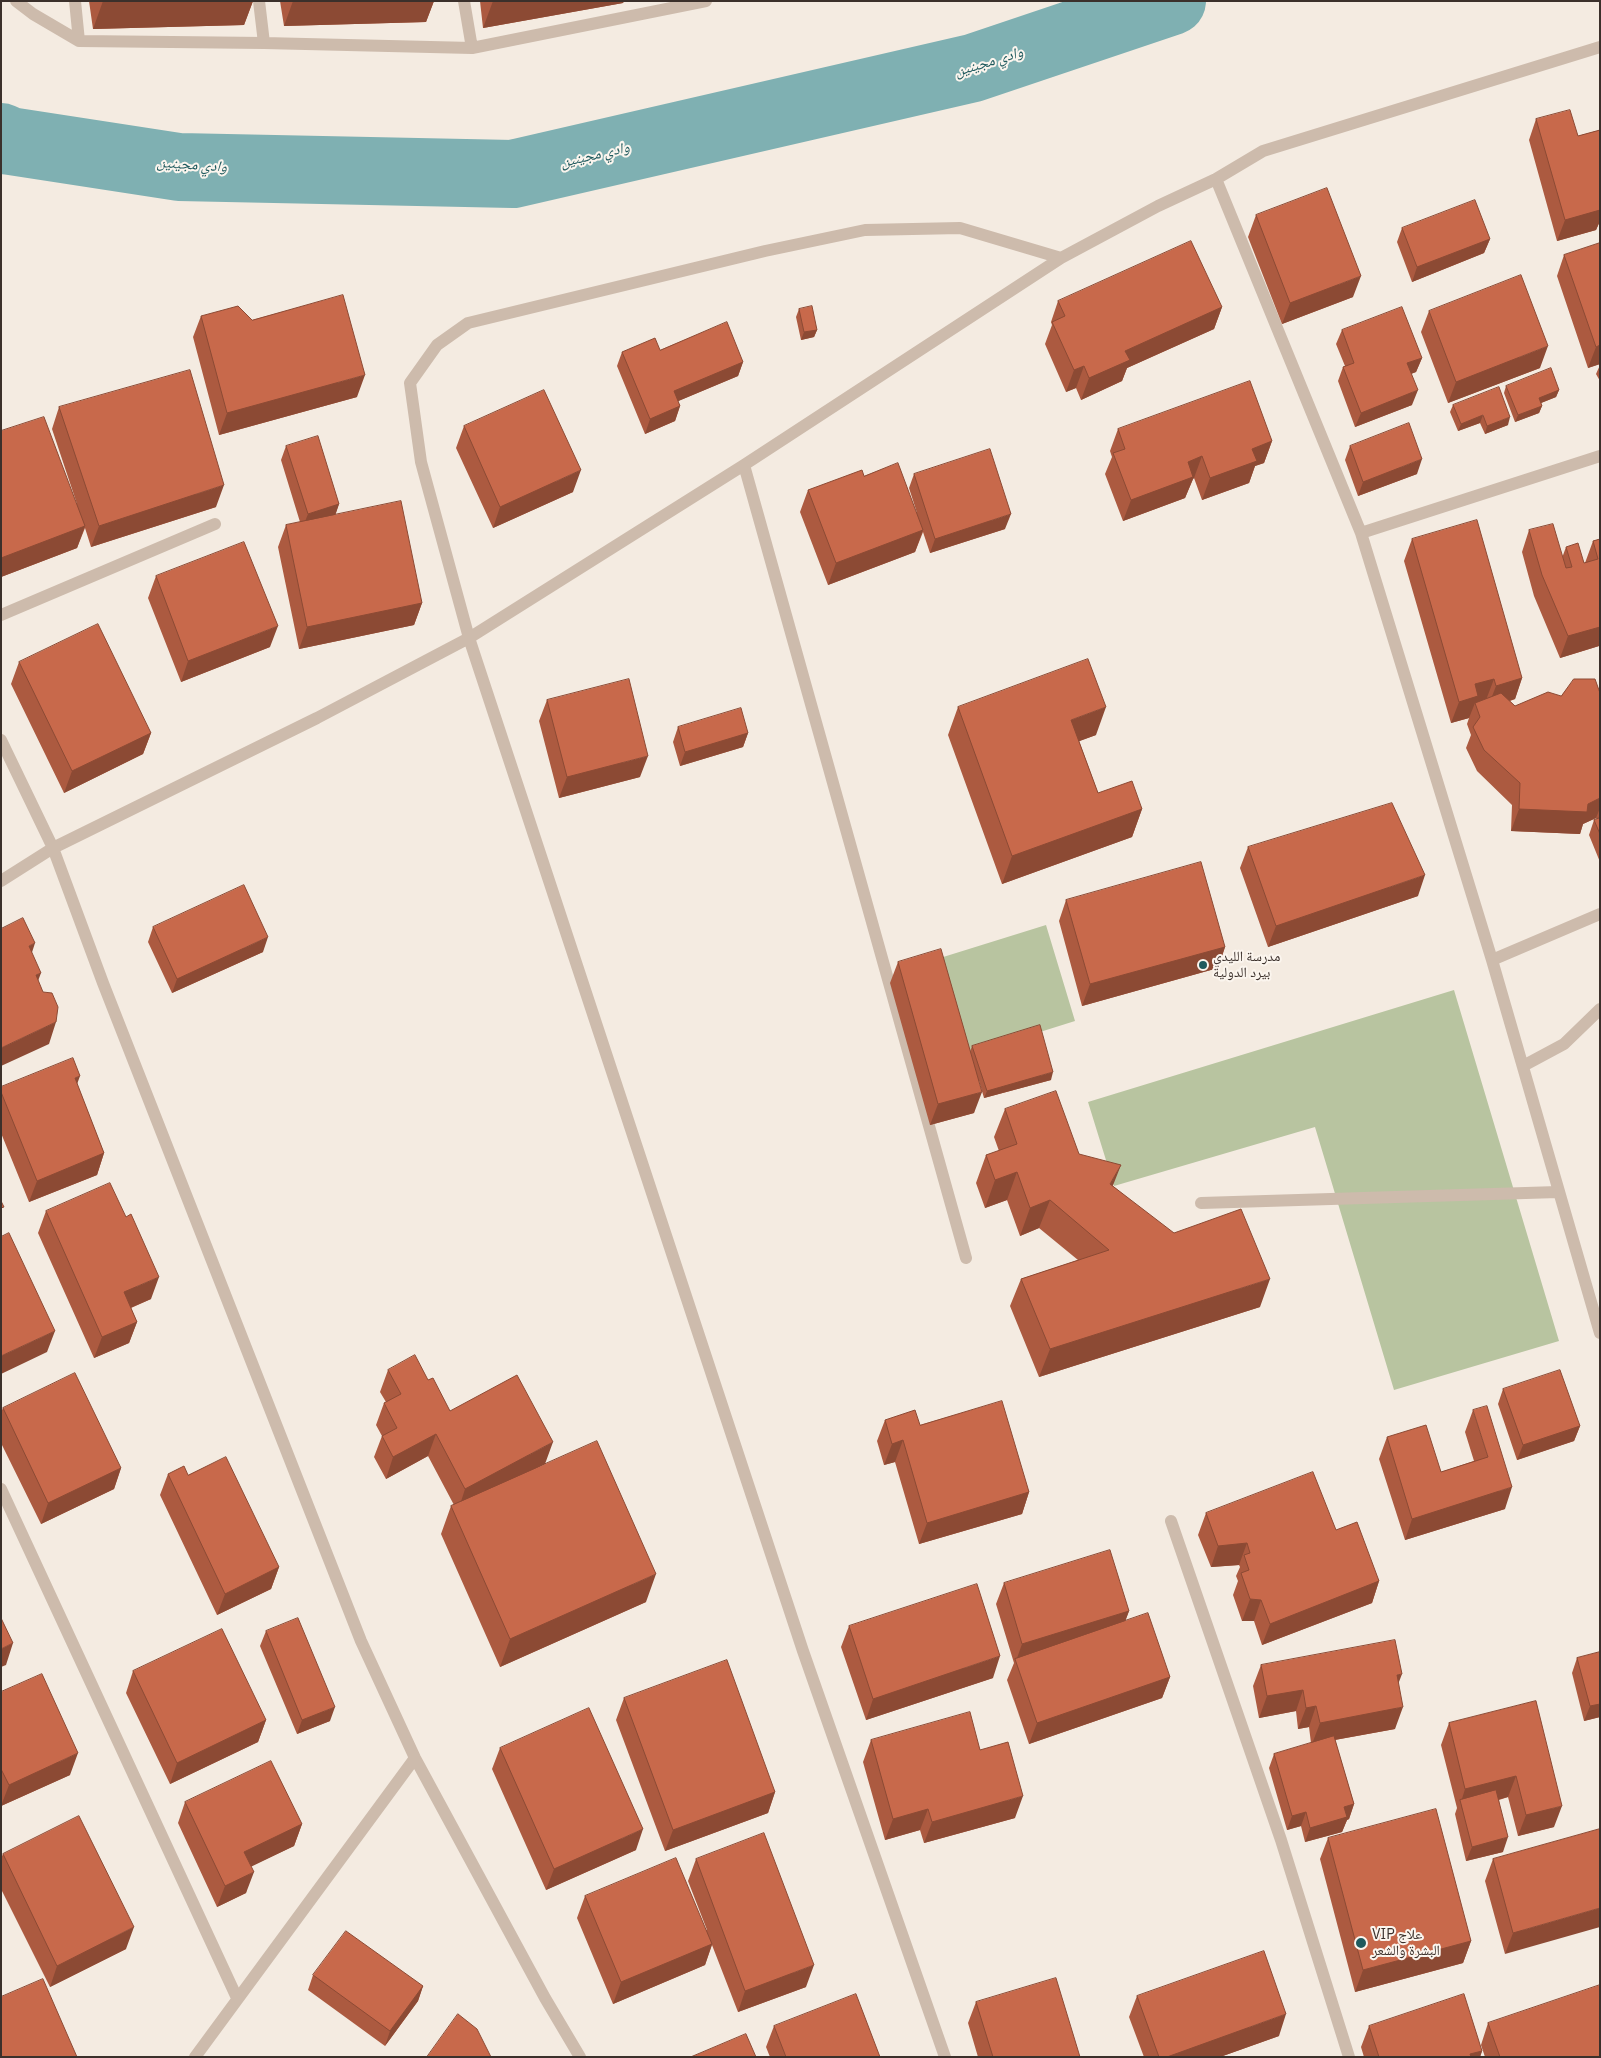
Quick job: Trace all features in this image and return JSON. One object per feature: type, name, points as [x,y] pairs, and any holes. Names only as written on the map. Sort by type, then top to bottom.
[{"type":"street","points":[[16,1],[33,14],[79,41],[472,48],[650,6],[706,1]]},
{"type":"street","points":[[75,1],[79,41]]},
{"type":"street","points":[[258,1],[264,43]]},
{"type":"street","points":[[464,1],[472,48]]},
{"type":"street","points":[[1,881],[52,848],[318,718],[469,638],[744,465],[1062,258],[1158,206],[1216,179],[1263,151],[1600,47]]},
{"type":"street","points":[[1216,179],[1361,533],[1492,960],[1600,1333]]},
{"type":"street","points":[[945,2057],[803,1651],[469,638],[421,462],[410,383],[437,345],[468,323],[765,251],[865,230],[960,228],[1062,258]]},
{"type":"street","points":[[1361,533],[1600,456]]},
{"type":"street","points":[[744,465],[966,1258]]},
{"type":"street","points":[[1,615],[215,524]]},
{"type":"street","points":[[1,740],[52,848],[361,1641],[415,1758],[545,1998],[580,2057]]},
{"type":"street","points":[[1492,960],[1600,914]]},
{"type":"street","points":[[1523,1066],[1564,1044],[1600,1008]]},
{"type":"street","points":[[1200,1203],[1558,1192]]},
{"type":"street","points":[[1,1488],[237,1998]]},
{"type":"street","points":[[1171,1522],[1281,1840],[1349,2057]]},
{"type":"street","points":[[195,2057],[415,1758]]},
{"type":"green space","points":[[1046,925],[1075,1021],[970,1054],[940,958]]},
{"type":"green space","points":[[1454,990],[1559,1341],[1394,1390],[1315,1127],[1114,1186],[1088,1102]]},
{"type":"building","points":[[1570,110],[1578,136],[1600,130],[1600,210],[1565,220],[1536,119]]},
{"type":"building","points":[[1327,188],[1361,276],[1290,303],[1256,215]]},
{"type":"building","points":[[1475,200],[1490,239],[1417,267],[1402,228]]},
{"type":"building","points":[[1191,241],[1222,307],[1125,351],[1130,360],[1089,378],[1084,366],[1074,370],[1052,322],[1065,316],[1058,301]]},
{"type":"building","points":[[1600,243],[1600,345],[1596,347],[1564,255]]},
{"type":"building","points":[[1521,275],[1548,346],[1456,382],[1429,311]]},
{"type":"building","points":[[343,295],[365,375],[227,413],[201,316],[238,306],[252,320]]},
{"type":"building","points":[[812,306],[817,330],[804,332],[799,309]]},
{"type":"building","points":[[1402,307],[1422,358],[1407,363],[1418,390],[1361,413],[1343,367],[1354,363],[1342,330]]},
{"type":"building","points":[[727,322],[743,362],[674,391],[680,406],[650,419],[622,352],[655,338],[660,350]]},
{"type":"building","points":[[1551,368],[1559,390],[1539,398],[1542,406],[1518,415],[1506,386]]},
{"type":"building","points":[[190,370],[224,485],[99,526],[59,407]]},
{"type":"building","points":[[1250,381],[1272,441],[1252,449],[1257,461],[1210,478],[1202,456],[1188,462],[1193,477],[1131,500],[1113,453],[1125,449],[1118,429]]},
{"type":"building","points":[[1499,387],[1510,417],[1487,426],[1483,415],[1461,424],[1453,405]]},
{"type":"building","points":[[544,390],[581,470],[500,507],[464,426]]},
{"type":"building","points":[[44,417],[85,526],[1,558],[1,431]]},
{"type":"building","points":[[1409,423],[1422,459],[1363,482],[1350,446]]},
{"type":"building","points":[[318,436],[339,504],[308,514],[286,446]]},
{"type":"building","points":[[990,449],[1011,514],[935,539],[914,474]]},
{"type":"building","points":[[898,463],[923,530],[836,563],[808,490],[862,470],[864,476]]},
{"type":"building","points":[[401,501],[422,603],[307,627],[286,525]]},
{"type":"building","points":[[1477,520],[1522,678],[1496,686],[1494,679],[1475,684],[1478,696],[1459,702],[1412,539]]},
{"type":"building","points":[[1553,524],[1566,568],[1572,567],[1566,547],[1578,543],[1584,563],[1598,559],[1593,541],[1600,539],[1600,627],[1568,636],[1542,575],[1529,530]]},
{"type":"building","points":[[244,542],[278,626],[188,661],[156,576]]},
{"type":"building","points":[[98,624],[151,733],[72,771],[19,662]]},
{"type":"building","points":[[1088,659],[1106,707],[1071,720],[1098,793],[1132,781],[1142,809],[1012,856],[958,707]]},
{"type":"building","points":[[629,679],[648,756],[567,777],[547,700]]},
{"type":"building","points":[[1574,679],[1595,679],[1600,693],[1600,798],[1588,804],[1587,812],[1519,809],[1520,783],[1484,750],[1473,727],[1480,717],[1475,703],[1501,693],[1515,706],[1548,692],[1561,696]]},
{"type":"building","points":[[741,708],[748,733],[685,752],[678,727]]},
{"type":"building","points":[[1392,803],[1425,875],[1276,926],[1248,847]]},
{"type":"building","points":[[1600,818],[1600,834],[1594,820]]},
{"type":"building","points":[[1201,862],[1225,947],[1090,984],[1066,900]]},
{"type":"building","points":[[244,885],[268,937],[177,979],[153,927]]},
{"type":"building","points":[[23,918],[35,943],[29,946],[41,973],[36,975],[43,992],[52,993],[58,1007],[56,1022],[1,1048],[1,929]]},
{"type":"building","points":[[941,949],[982,1092],[938,1104],[898,962]]},
{"type":"building","points":[[1040,1025],[1053,1072],[987,1091],[972,1046]]},
{"type":"building","points":[[73,1058],[80,1076],[75,1078],[104,1153],[37,1181],[1,1092],[1,1087]]},
{"type":"building","points":[[1056,1091],[1079,1154],[1121,1165],[1110,1184],[1174,1233],[1241,1209],[1270,1279],[1050,1349],[1021,1279],[1109,1250],[1050,1200],[1030,1208],[1017,1172],[995,1180],[986,1155],[1017,1144],[1005,1109]]},
{"type":"building","points":[[110,1183],[126,1217],[131,1214],[159,1277],[124,1292],[137,1322],[102,1337],[46,1211]]},
{"type":"building","points":[[9,1233],[55,1331],[1,1356],[1,1237]]},
{"type":"building","points":[[415,1355],[428,1380],[433,1378],[450,1411],[517,1375],[553,1442],[465,1489],[436,1434],[393,1457],[382,1436],[397,1428],[384,1403],[401,1394],[388,1370]]},
{"type":"building","points":[[1560,1370],[1580,1426],[1523,1445],[1503,1389]]},
{"type":"building","points":[[75,1373],[121,1468],[48,1503],[3,1408]]},
{"type":"building","points":[[1002,1401],[1029,1492],[927,1523],[903,1440],[892,1444],[885,1420],[915,1410],[920,1425]]},
{"type":"building","points":[[1487,1406],[1512,1487],[1412,1519],[1387,1437],[1426,1425],[1441,1472],[1488,1457],[1473,1410]]},
{"type":"building","points":[[597,1441],[656,1574],[510,1639],[451,1506]]},
{"type":"building","points":[[226,1457],[279,1567],[225,1594],[168,1474],[184,1466],[188,1475]]},
{"type":"building","points":[[1313,1472],[1336,1530],[1357,1522],[1379,1581],[1270,1624],[1261,1600],[1250,1599],[1241,1573],[1249,1570],[1244,1555],[1250,1553],[1247,1543],[1218,1546],[1206,1513]]},
{"type":"building","points":[[1110,1550],[1129,1611],[1022,1644],[1004,1583]]},
{"type":"building","points":[[977,1584],[1000,1656],[873,1699],[849,1626]]},
{"type":"building","points":[[1148,1613],[1170,1677],[1037,1723],[1015,1659]]},
{"type":"building","points":[[1,1618],[13,1643],[1,1649]]},
{"type":"building","points":[[298,1618],[335,1707],[302,1720],[266,1631]]},
{"type":"building","points":[[222,1629],[266,1720],[177,1763],[133,1671]]},
{"type":"building","points":[[1395,1640],[1402,1674],[1397,1675],[1403,1707],[1320,1723],[1316,1706],[1306,1708],[1303,1690],[1267,1696],[1261,1665]]},
{"type":"building","points":[[1600,1652],[1600,1704],[1590,1706],[1577,1658]]},
{"type":"building","points":[[727,1660],[775,1792],[673,1830],[624,1698]]},
{"type":"building","points":[[42,1674],[78,1753],[9,1785],[1,1769],[1,1692]]},
{"type":"building","points":[[1536,1701],[1562,1806],[1526,1815],[1516,1776],[1465,1789],[1449,1723]]},
{"type":"building","points":[[589,1708],[643,1829],[554,1869],[500,1748]]},
{"type":"building","points":[[970,1712],[980,1750],[1008,1742],[1023,1796],[932,1822],[928,1809],[893,1819],[871,1740]]},
{"type":"building","points":[[1334,1736],[1354,1804],[1344,1807],[1347,1817],[1310,1828],[1306,1812],[1292,1816],[1274,1754]]},
{"type":"building","points":[[271,1761],[302,1824],[244,1852],[254,1872],[225,1886],[185,1802]]},
{"type":"building","points":[[1496,1790],[1508,1837],[1472,1847],[1460,1800]]},
{"type":"building","points":[[1436,1809],[1471,1941],[1363,1970],[1328,1838]]},
{"type":"building","points":[[79,1816],[134,1927],[57,1966],[3,1854]]},
{"type":"building","points":[[1600,1829],[1600,1908],[1513,1933],[1493,1859]]},
{"type":"building","points":[[764,1833],[814,1965],[745,1991],[696,1859]]},
{"type":"building","points":[[676,1858],[712,1944],[621,1982],[585,1896]]},
{"type":"building","points":[[346,1931],[423,1986],[390,2031],[313,1975]]},
{"type":"building","points":[[1264,1951],[1286,2014],[1167,2057],[1159,2057],[1137,1996]]},
{"type":"building","points":[[1056,1978],[1080,2057],[993,2057],[976,2002]]},
{"type":"building","points":[[43,1979],[77,2057],[1,2057],[1,1997]]},
{"type":"building","points":[[1600,1985],[1600,2057],[1500,2057],[1488,2023]]},
{"type":"building","points":[[856,1994],[880,2057],[786,2057],[774,2026]]},
{"type":"building","points":[[1464,1994],[1482,2051],[1470,2054],[1471,2057],[1379,2057],[1369,2026]]},
{"type":"building","points":[[458,2014],[477,2029],[491,2057],[427,2057]]},
{"type":"building","points":[[746,2034],[756,2057],[691,2057]]},
{"type":"waterway","name":"وادي مجينين","points":[[1,137],[10,141],[179,167],[513,174],[973,68],[1172,1]]},
{"type":"place","name":"مدرسة الليدي بيرد الدولية","points":[[1203,965]]},
{"type":"place","name":"VIP علاج البشرة والشعر","points":[[1361,1943]]}]
